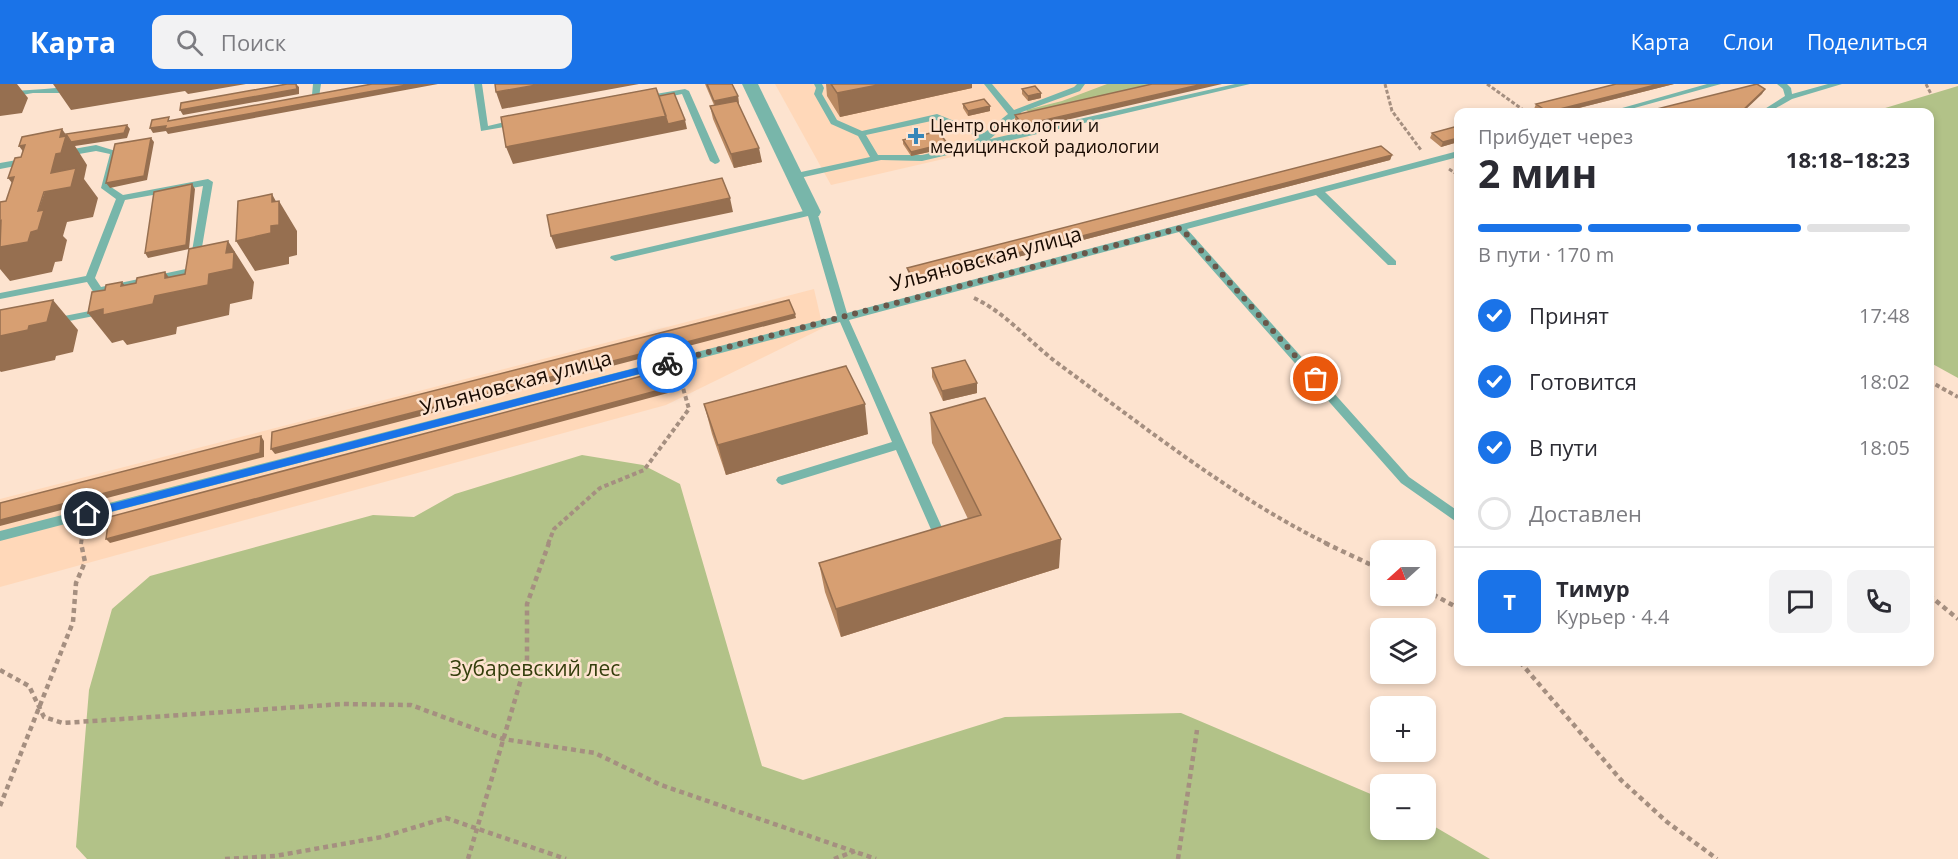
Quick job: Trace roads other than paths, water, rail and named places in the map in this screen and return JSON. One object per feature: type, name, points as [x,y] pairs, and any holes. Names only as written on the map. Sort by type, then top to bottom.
[{"type":"street","points":[[750,84],[812,212]]},
{"type":"lane","points":[[0,96],[33,91],[64,91],[102,84]]},
{"type":"lane","points":[[316,95],[317,84]]},
{"type":"lane","points":[[478,84],[484,129],[528,120]]},
{"type":"lane","points":[[818,84],[820,88],[818,94],[834,122],[861,134],[875,158]]},
{"type":"lane","points":[[988,84],[1013,115]]},
{"type":"lane","points":[[973,146],[1031,104],[1077,89],[1081,84]]},
{"type":"lane","points":[[795,176],[875,158],[895,156],[922,158],[1246,84]]},
{"type":"lane","points":[[1627,108],[1717,84]]},
{"type":"lane","points":[[1781,84],[1787,88],[1789,97]]},
{"type":"lane","points":[[1771,108],[1789,97],[1838,84]]},
{"type":"lane","points":[[629,101],[685,91],[715,161]]},
{"type":"lane","points":[[304,97],[327,93]]},
{"type":"lane","points":[[991,106],[1004,104]]},
{"type":"lane","points":[[861,134],[937,117],[987,137]]},
{"type":"lane","points":[[54,156],[96,148],[115,152],[105,188],[121,198],[208,182],[194,270]]},
{"type":"lane","name":"Ульяновская улица","points":[[0,536],[843,318],[1454,155]]},
{"type":"lane","points":[[0,166],[20,167],[43,158]]},
{"type":"lane","points":[[1318,192],[1392,263]]},
{"type":"lane","points":[[90,278],[121,198]]},
{"type":"lane","points":[[615,258],[812,212],[843,318],[946,550]]},
{"type":"lane","points":[[1181,228],[1405,480],[1454,515]]},
{"type":"lane","points":[[90,278],[98,291],[214,264],[191,283]]},
{"type":"lane","points":[[0,296],[90,278]]},
{"type":"lane","points":[[44,323],[121,307]]},
{"type":"lane","points":[[782,480],[900,444]]},
{"type":"place","name":"Центр онкологии и медицинской радиологии","points":[[916,136]]},
{"type":"park label","name":"Зубаревский лес","points":[[535,669]]}]
